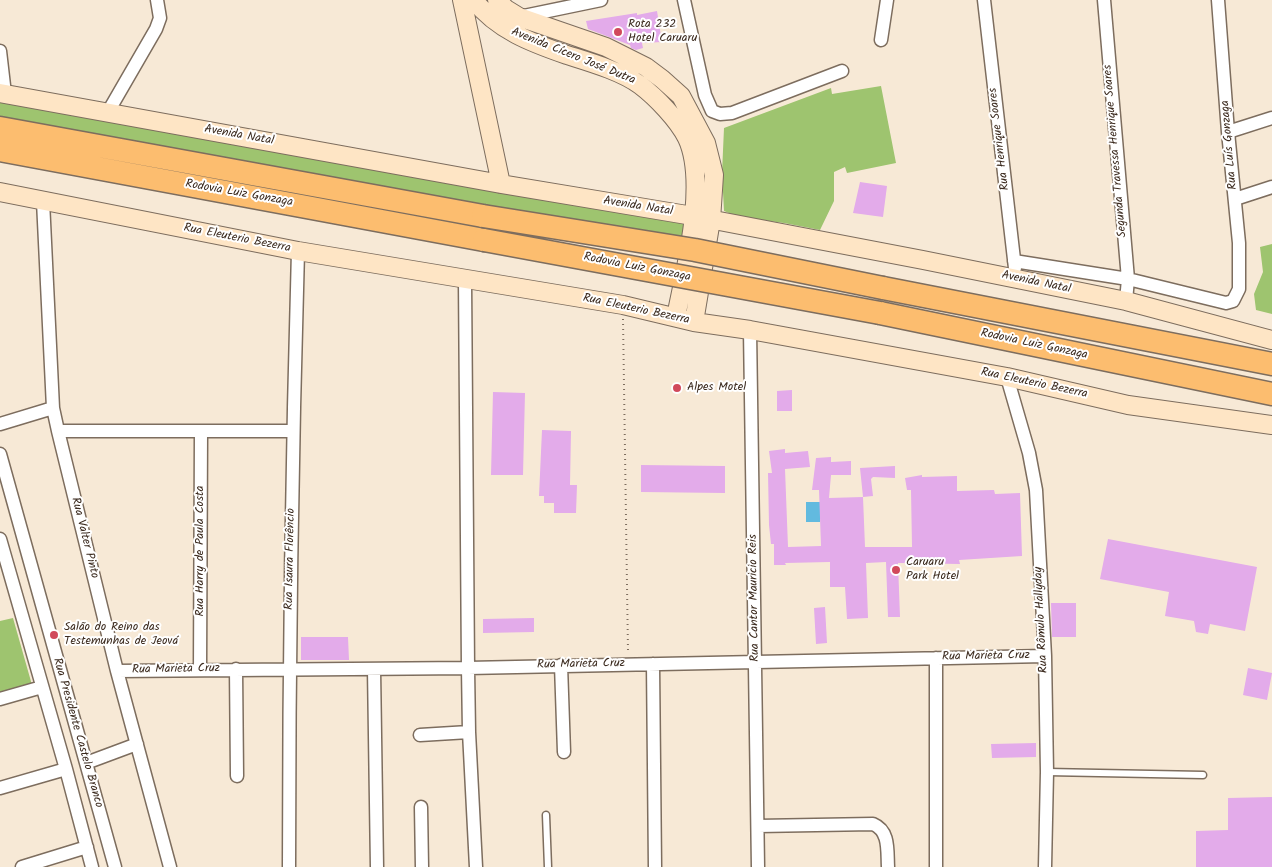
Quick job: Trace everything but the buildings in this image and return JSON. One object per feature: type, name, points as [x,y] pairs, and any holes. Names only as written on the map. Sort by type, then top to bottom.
[{"type":"highway","name":"Rodovia Luiz Gonzaga","points":[[0,128],[483,216],[695,250],[1272,364]]},
{"type":"highway","name":"Rodovia Luiz Gonzaga","points":[[0,150],[880,313],[1272,394]]},
{"type":"street","points":[[108,112],[156,30],[160,18],[158,0]]},
{"type":"street","points":[[462,0],[501,184]]},
{"type":"street","name":"Avenida Cícero José Dutra","points":[[474,0],[483,12],[505,30],[544,47],[603,67],[638,84],[660,101],[687,137],[692,154],[696,187],[688,250],[676,317]]},
{"type":"street","name":"Avenida Cícero José Dutra","points":[[497,0],[506,9],[519,17],[606,47],[646,66],[681,96],[706,143],[714,175],[711,220],[694,322]]},
{"type":"street","points":[[519,17],[601,0]]},
{"type":"street","points":[[684,0],[705,95],[712,111],[720,114],[732,113],[842,72]]},
{"type":"street","points":[[882,40],[887,0]]},
{"type":"street","name":"Rua Henrique Soares","points":[[984,0],[1015,270]]},
{"type":"street","name":"Segunda Travessa Henrique Soares","points":[[1104,0],[1128,279],[1126,301]]},
{"type":"street","name":"Rua Luís Gonzaga","points":[[1128,279],[1226,304],[1236,298],[1239,289],[1239,243],[1218,0]]},
{"type":"street","points":[[0,52],[3,94]]},
{"type":"street","name":"Avenida Natal","points":[[3,94],[501,184],[1015,270],[1272,340]]},
{"type":"street","points":[[1228,132],[1272,118]]},
{"type":"street","points":[[1235,199],[1272,187]]},
{"type":"street","name":"Rua Eleuterio Bezerra","points":[[0,192],[298,251],[623,305],[694,322],[750,330],[1007,377],[1128,406],[1272,425]]},
{"type":"street","name":"Rua Valter Pinto","points":[[43,201],[53,408],[117,671],[170,867]]},
{"type":"street","name":"Rua Isaura Florêncio","points":[[289,867],[289,669],[298,251]]},
{"type":"street","points":[[1015,270],[1128,279]]},
{"type":"street","points":[[465,280],[469,732],[476,867]]},
{"type":"street","name":"Rua Cantor Mauricio Reis","points":[[750,330],[758,867]]},
{"type":"street","name":"Rua Rômulo Hallyday","points":[[1007,377],[1029,452],[1036,490],[1044,656],[1047,772],[1046,867]]},
{"type":"street","points":[[0,424],[53,408]]},
{"type":"street","points":[[58,431],[293,431]]},
{"type":"street","name":"Rua Harry de Paula Costa","points":[[200,670],[201,432]]},
{"type":"street","name":"Rua Presidente Castelo Branco","points":[[0,454],[114,867]]},
{"type":"street","name":"Rua Presidente Castelo Branco","points":[[0,539],[92,867]]},
{"type":"street","name":"Rua Marieta Cruz","points":[[117,671],[468,668],[1044,656]]},
{"type":"street","points":[[936,658],[936,867]]},
{"type":"street","points":[[653,664],[655,867]]},
{"type":"street","points":[[561,665],[564,752]]},
{"type":"street","points":[[236,669],[237,776]]},
{"type":"street","points":[[374,669],[378,867]]},
{"type":"street","points":[[0,698],[42,687]]},
{"type":"street","points":[[54,729],[75,724]]},
{"type":"street","points":[[420,735],[469,732]]},
{"type":"street","points":[[86,763],[137,744]]},
{"type":"street","points":[[0,788],[66,769]]},
{"type":"street","points":[[421,807],[422,867]]},
{"type":"street","points":[[758,826],[873,824],[879,826],[885,834],[888,867]]},
{"type":"street","points":[[22,867],[86,847]]},
{"type":"lane","points":[[1047,772],[1203,775]]},
{"type":"lane","points":[[546,815],[548,867]]},
{"type":"path","points":[[623,305],[628,664]]},
{"type":"green space","points":[[881,86],[896,163],[847,173],[845,167],[834,172],[834,201],[820,230],[739,217],[724,211],[722,173],[724,128],[831,88],[832,94]]},
{"type":"green space","points":[[0,97],[685,221],[683,251],[0,121]]},
{"type":"green space","points":[[1272,244],[1272,314],[1256,310],[1254,294],[1263,272],[1260,247]]},
{"type":"green space","points":[[13,618],[32,685],[0,694],[0,621]]},
{"type":"water","points":[[806,502],[820,502],[820,522],[806,522]]},
{"type":"place","name":"Rota 232 Hotel Caruaru","points":[[618,32]]},
{"type":"place","name":"Alpes Motel","points":[[677,388]]},
{"type":"place","name":"Caruaru Park Hotel","points":[[896,570]]},
{"type":"place","name":"Salão do Reino das Testemunhas de Jeová","points":[[54,635]]}]
